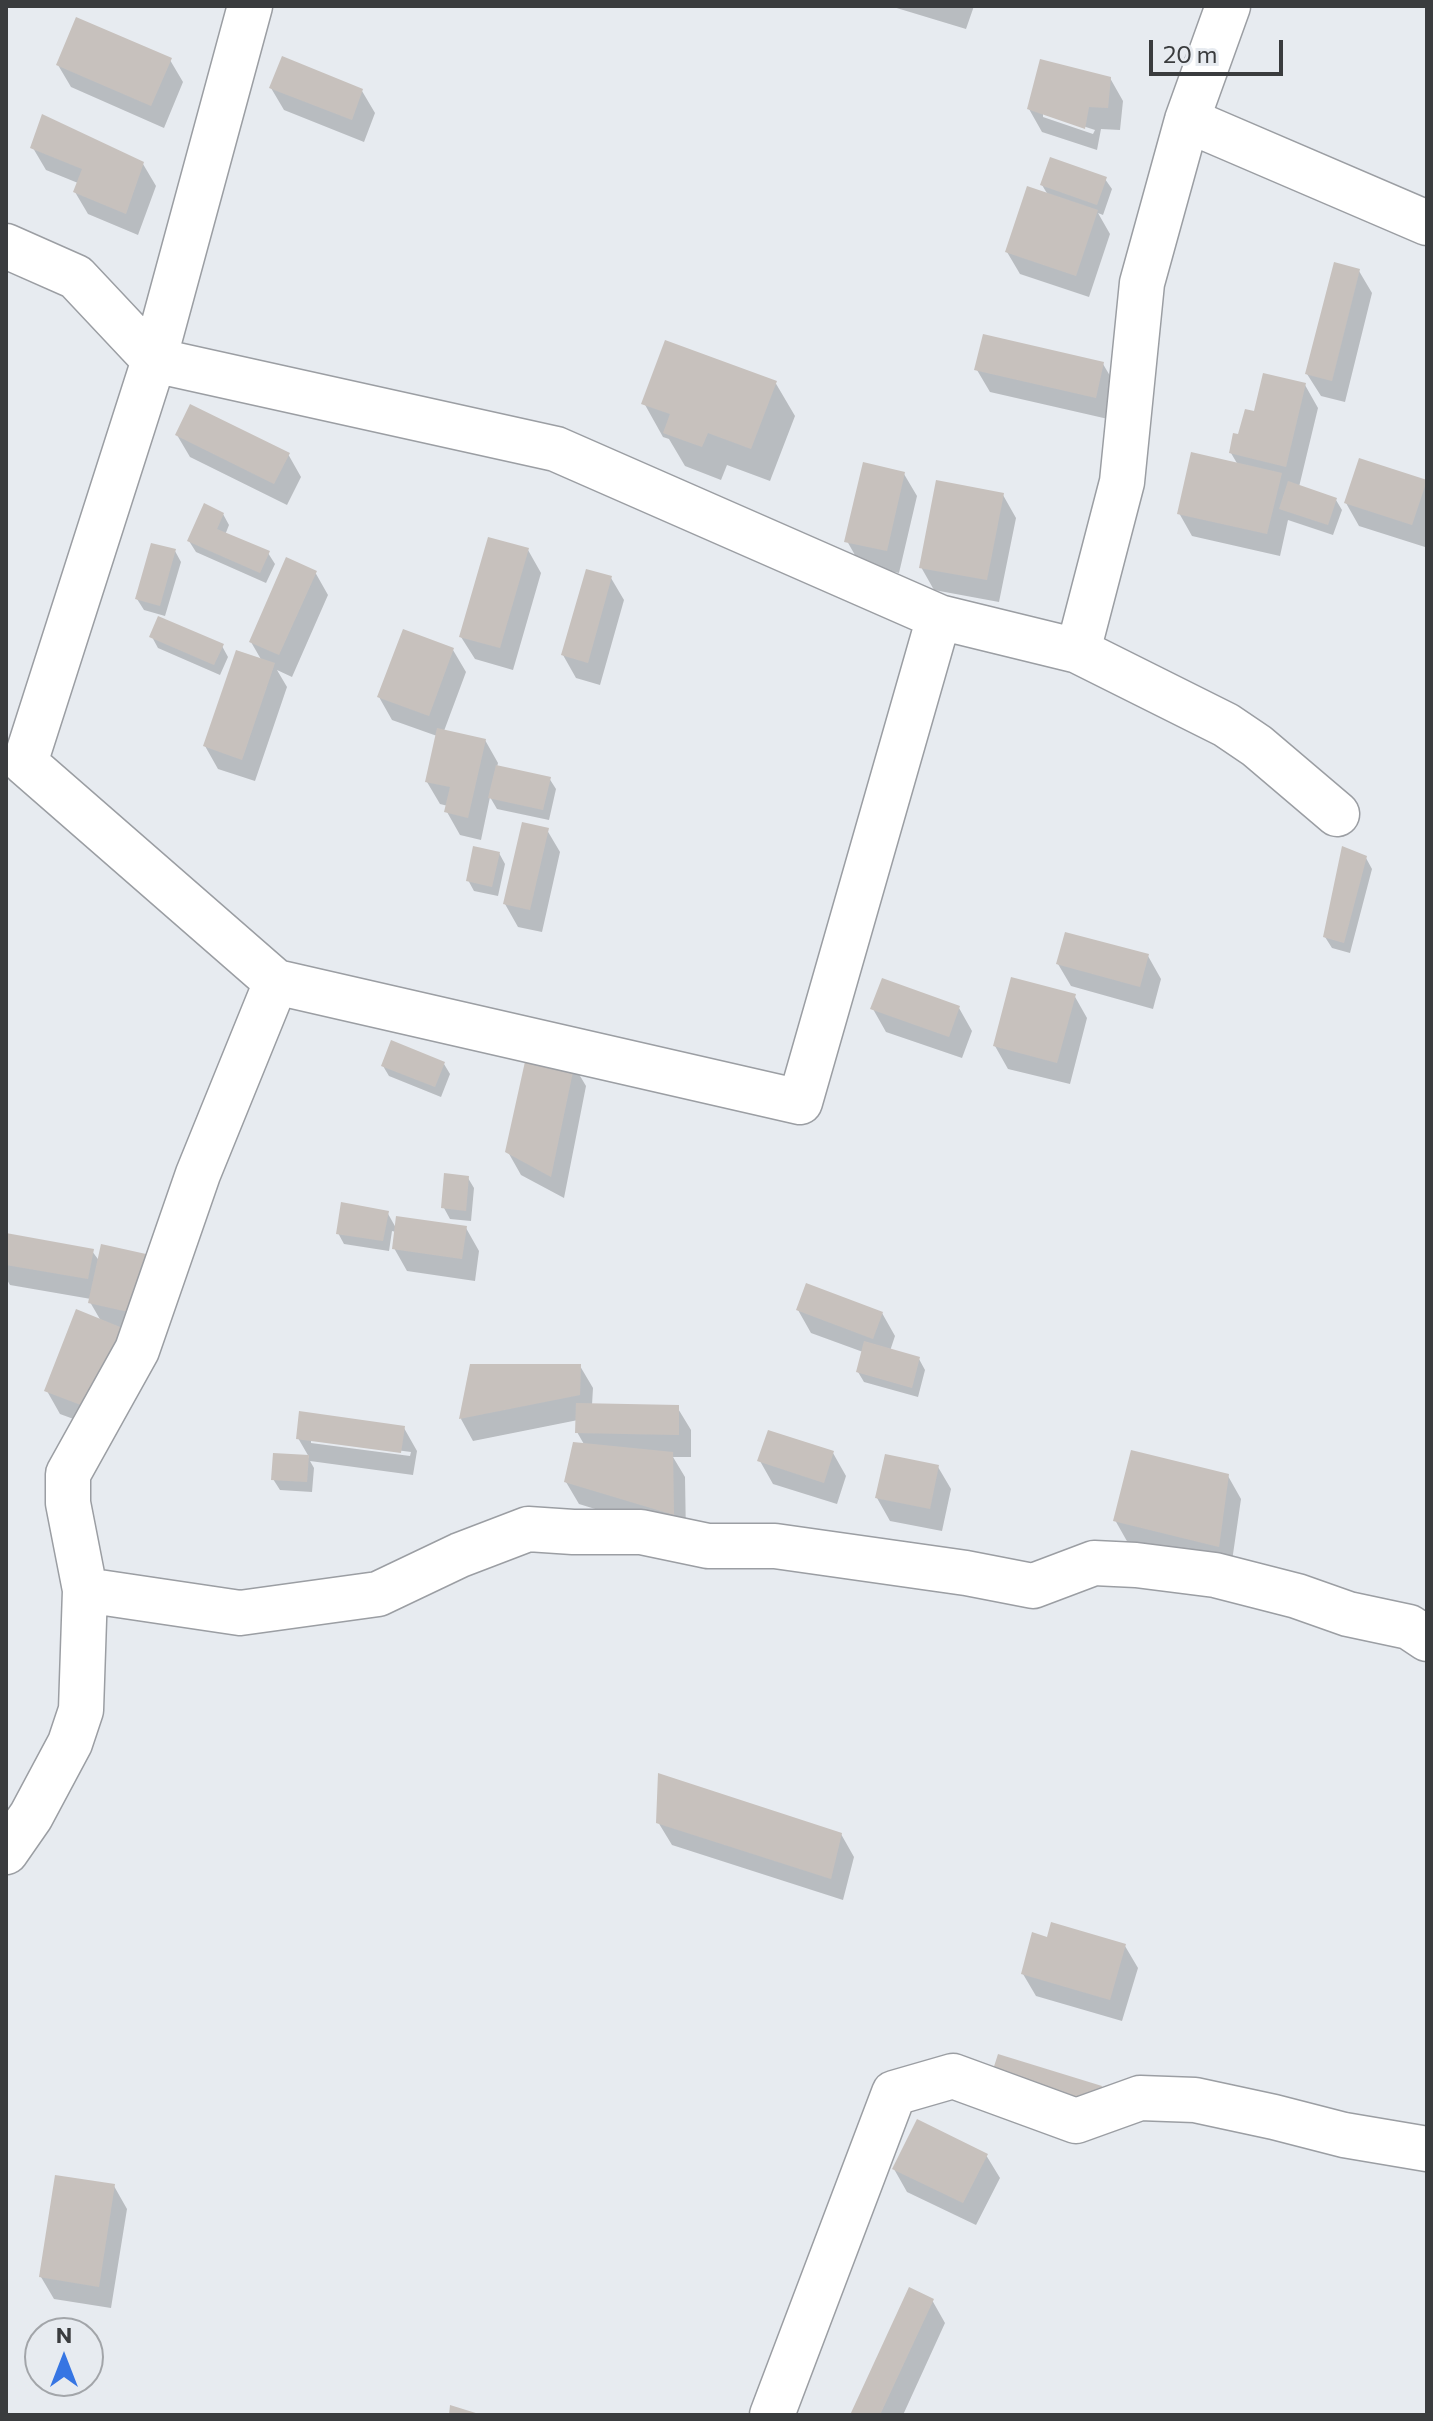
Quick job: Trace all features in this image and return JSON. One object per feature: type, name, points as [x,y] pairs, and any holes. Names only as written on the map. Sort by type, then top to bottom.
[{"type":"street","points":[[250,6],[154,360],[16,773],[276,982],[800,1102],[939,617]]},
{"type":"street","points":[[1078,651],[1122,482],[1142,283],[1187,120],[1228,6]]},
{"type":"street","points":[[1187,120],[1427,223]]},
{"type":"street","points":[[6,246],[76,277],[154,360],[556,449],[939,617],[1078,651],[1226,725],[1257,746],[1337,814]]},
{"type":"street","points":[[6,1852],[31,1816],[70,1743],[81,1710],[85,1590],[68,1503],[68,1474],[137,1350],[198,1174],[276,982]]},
{"type":"street","points":[[85,1590],[240,1613],[378,1594],[460,1555],[528,1529],[641,1532],[708,1546],[775,1546],[966,1573],[1033,1586],[1094,1563],[1215,1575],[1297,1596],[1348,1614],[1409,1627],[1427,1639]]},
{"type":"street","points":[[772,2415],[894,2093],[953,2076],[1076,2121],[1140,2098],[1195,2100],[1344,2135],[1427,2149]]},
{"type":"building","points":[[76,17],[172,58],[151,106],[56,65]]},
{"type":"building","points":[[282,56],[363,89],[352,120],[269,88]]},
{"type":"building","points":[[1040,59],[1111,77],[1108,108],[1089,107],[1085,129],[1027,109]]},
{"type":"building","points":[[42,114],[144,162],[126,214],[73,192],[82,169],[30,148]]},
{"type":"building","points":[[1050,157],[1107,177],[1097,205],[1040,185]]},
{"type":"building","points":[[1027,186],[1098,210],[1076,276],[1005,252]]},
{"type":"building","points":[[1334,262],[1360,269],[1332,381],[1305,374]]},
{"type":"building","points":[[983,334],[1104,362],[1096,398],[974,370]]},
{"type":"building","points":[[665,340],[777,381],[751,449],[708,433],[702,447],[663,433],[670,414],[641,404]]},
{"type":"building","points":[[1263,373],[1306,383],[1286,467],[1229,453],[1233,433],[1238,434],[1245,409],[1254,411]]},
{"type":"building","points":[[190,404],[290,453],[274,484],[175,435]]},
{"type":"building","points":[[1191,452],[1282,473],[1267,534],[1177,514]]},
{"type":"building","points":[[1359,458],[1427,480],[1412,525],[1344,503]]},
{"type":"building","points":[[863,462],[905,472],[887,551],[844,542]]},
{"type":"building","points":[[936,480],[1004,493],[987,580],[919,568]]},
{"type":"building","points":[[1288,481],[1337,498],[1328,525],[1279,509]]},
{"type":"building","points":[[204,503],[224,513],[217,529],[270,551],[260,573],[187,541]]},
{"type":"building","points":[[488,537],[529,548],[500,648],[459,637]]},
{"type":"building","points":[[151,543],[176,549],[160,606],[135,599]]},
{"type":"building","points":[[286,557],[317,571],[279,655],[249,642]]},
{"type":"building","points":[[586,569],[612,576],[588,663],[561,655]]},
{"type":"building","points":[[158,616],[224,644],[214,665],[149,637]]},
{"type":"building","points":[[403,629],[454,648],[429,716],[377,697]]},
{"type":"building","points":[[236,650],[275,663],[242,760],[203,746]]},
{"type":"building","points":[[437,728],[486,739],[468,818],[444,812],[450,787],[425,782]]},
{"type":"building","points":[[496,765],[551,777],[543,810],[488,798]]},
{"type":"building","points":[[522,822],[549,828],[530,910],[503,904]]},
{"type":"building","points":[[473,846],[500,852],[492,887],[466,881]]},
{"type":"building","points":[[1342,846],[1367,856],[1344,943],[1323,937]]},
{"type":"building","points":[[1065,932],[1149,954],[1140,987],[1056,964]]},
{"type":"building","points":[[1011,977],[1076,994],[1057,1063],[993,1046]]},
{"type":"building","points":[[882,978],[960,1006],[949,1037],[870,1009]]},
{"type":"building","points":[[391,1040],[445,1062],[435,1087],[381,1066]]},
{"type":"building","points":[[526,1057],[575,1062],[551,1177],[505,1152]]},
{"type":"building","points":[[444,1173],[469,1176],[466,1211],[441,1208]]},
{"type":"building","points":[[341,1202],[389,1211],[383,1241],[336,1234]]},
{"type":"building","points":[[396,1216],[467,1226],[462,1259],[392,1249]]},
{"type":"building","points":[[6,1233],[94,1249],[88,1279],[6,1265]]},
{"type":"building","points":[[101,1244],[155,1256],[142,1315],[88,1303]]},
{"type":"building","points":[[806,1283],[883,1312],[873,1339],[796,1310]]},
{"type":"building","points":[[76,1309],[125,1329],[94,1410],[44,1391]]},
{"type":"building","points":[[864,1341],[920,1357],[912,1388],[856,1372]]},
{"type":"building","points":[[470,1364],[581,1364],[580,1395],[459,1419]]},
{"type":"building","points":[[576,1403],[679,1405],[679,1435],[575,1433]]},
{"type":"building","points":[[299,1411],[405,1426],[401,1453],[296,1439]]},
{"type":"building","points":[[768,1430],[834,1451],[824,1483],[757,1461]]},
{"type":"building","points":[[573,1442],[673,1452],[674,1515],[564,1482]]},
{"type":"building","points":[[1131,1450],[1229,1474],[1219,1547],[1113,1521]]},
{"type":"building","points":[[273,1453],[309,1455],[307,1482],[271,1480]]},
{"type":"building","points":[[885,1454],[939,1465],[930,1509],[875,1498]]},
{"type":"building","points":[[658,1773],[842,1833],[831,1879],[656,1823]]},
{"type":"building","points":[[1051,1922],[1126,1944],[1110,2000],[1021,1974],[1032,1932],[1047,1937]]},
{"type":"building","points":[[998,2054],[1102,2086],[1095,2111],[990,2079]]},
{"type":"building","points":[[917,2119],[988,2154],[963,2203],[892,2169]]},
{"type":"building","points":[[55,2175],[115,2184],[99,2287],[39,2277]]},
{"type":"building","points":[[909,2287],[934,2299],[880,2415],[850,2415]]},
{"type":"building","points":[[450,2405],[479,2414],[479,2415],[449,2415]]}]
